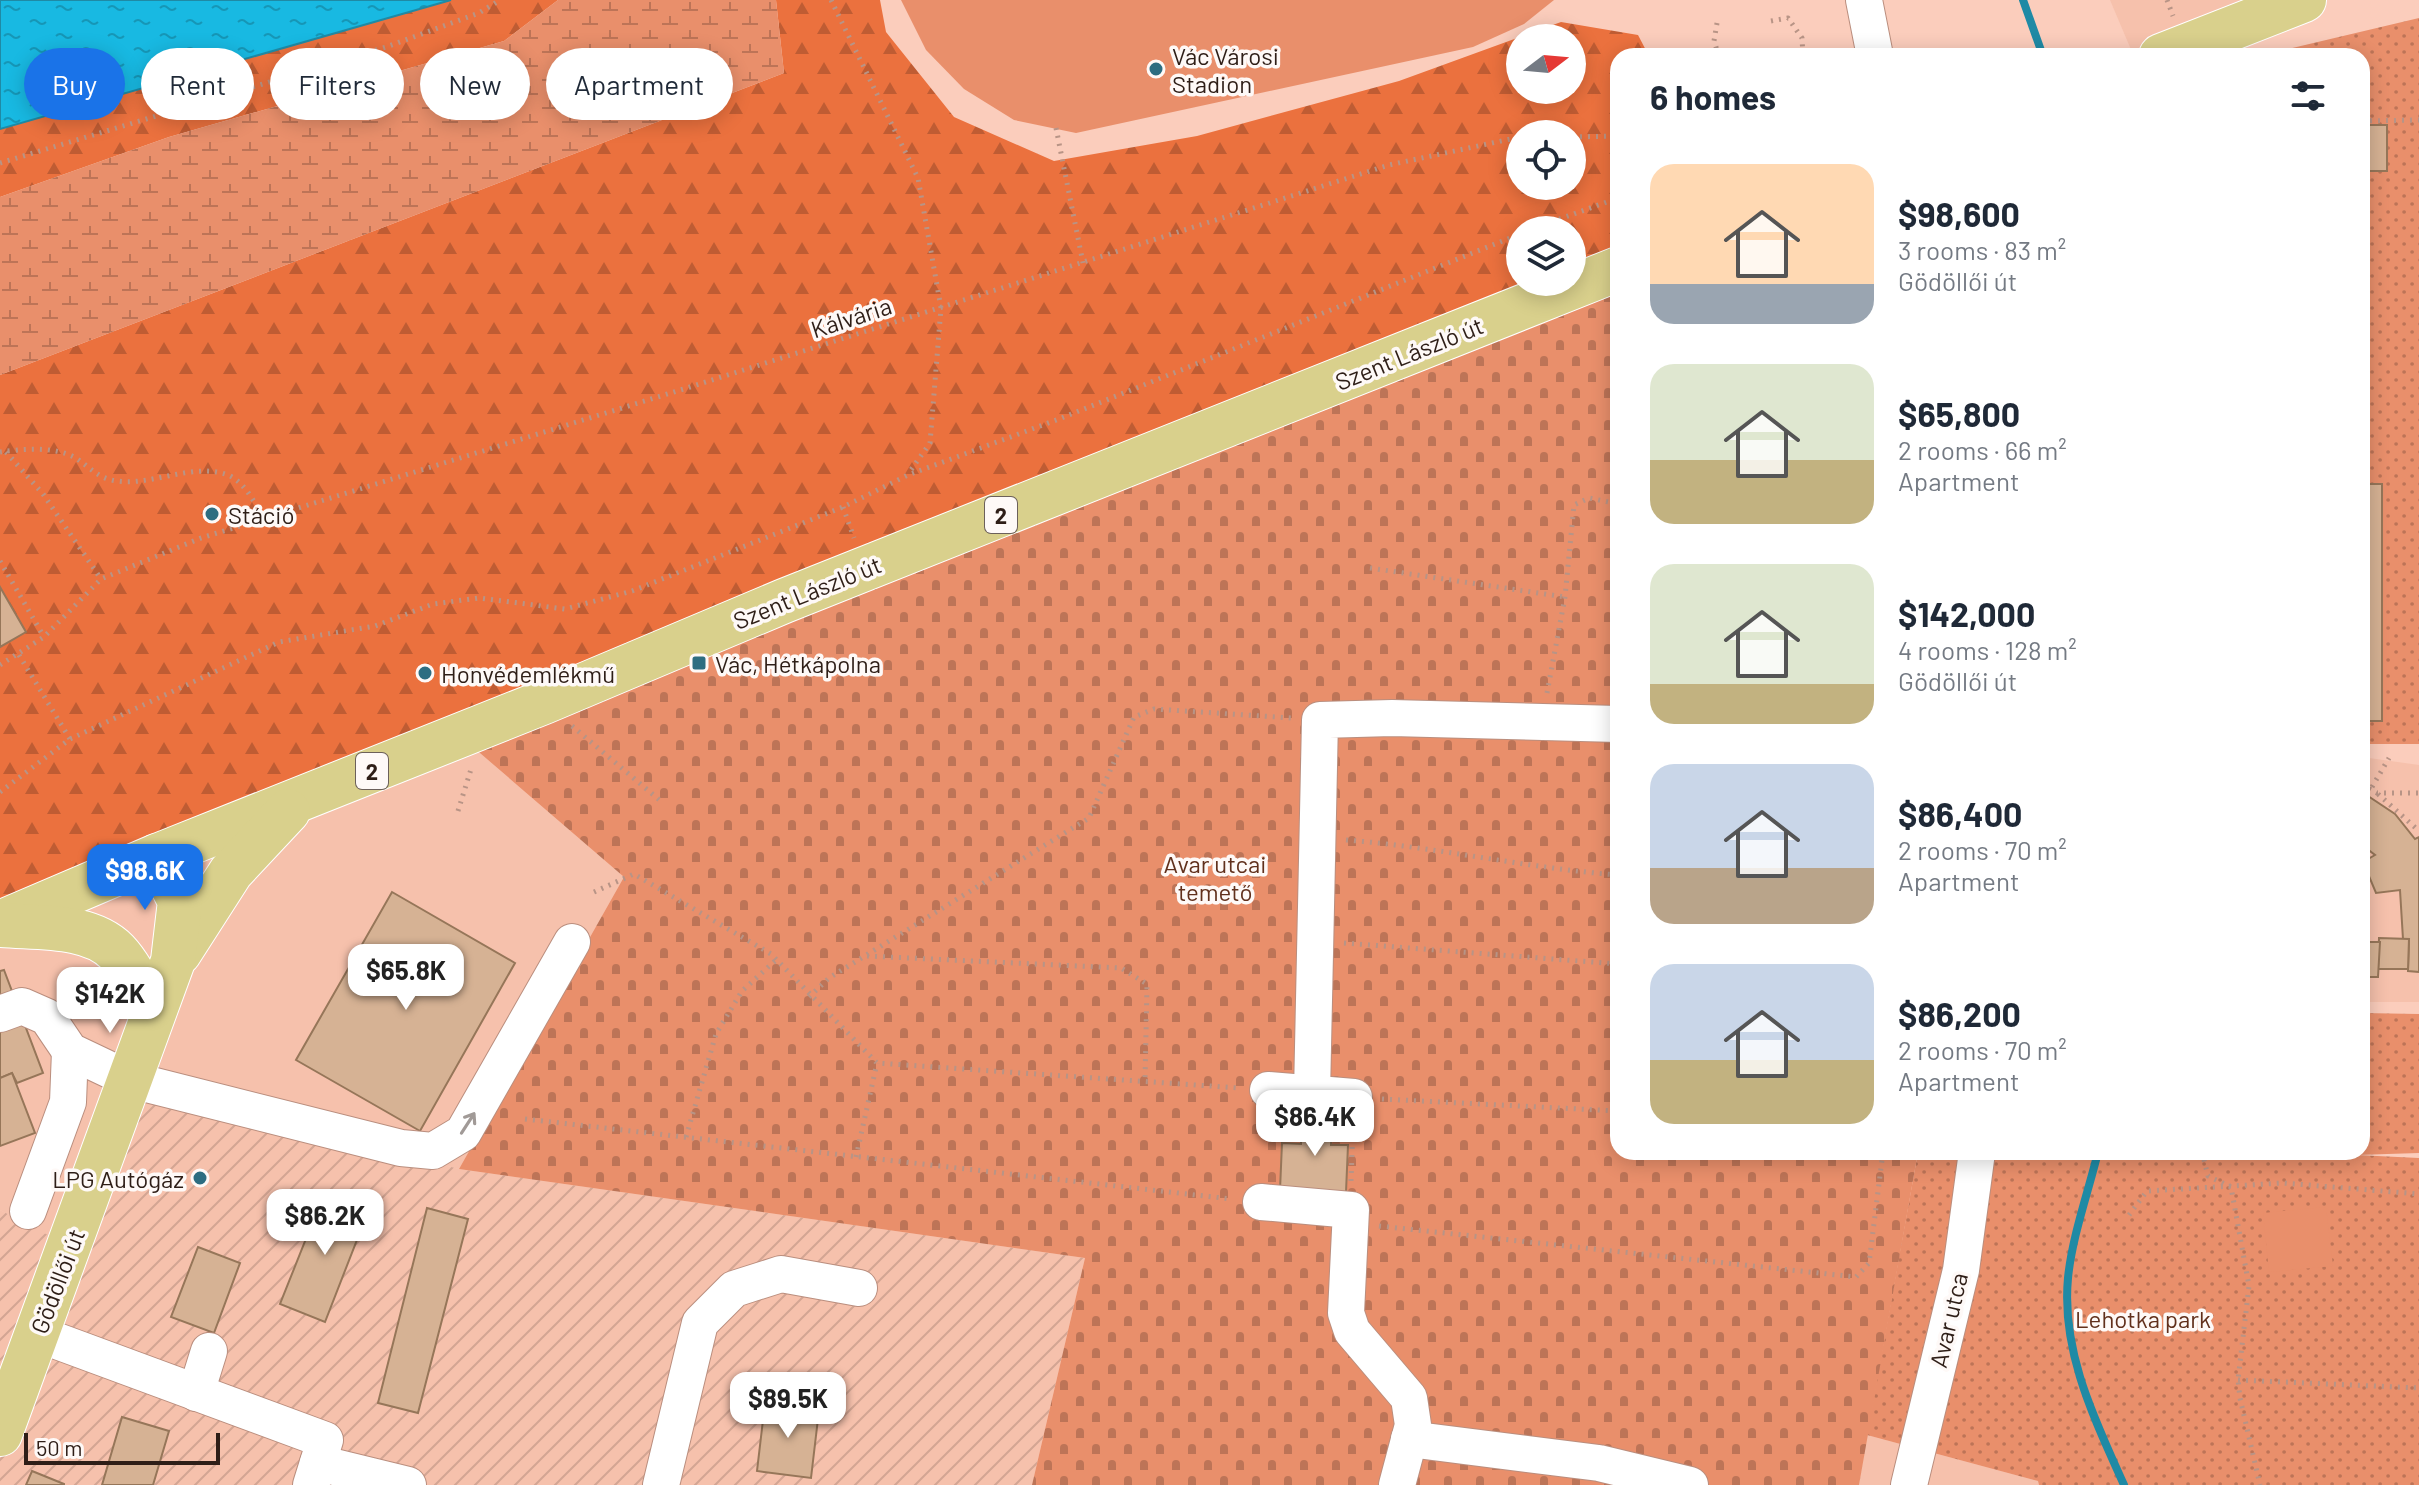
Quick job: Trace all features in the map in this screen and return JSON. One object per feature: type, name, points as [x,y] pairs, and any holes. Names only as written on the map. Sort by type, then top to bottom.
[{"type":"main road","points":[[2168,38],[2304,0]]},
{"type":"main road","name":"Szent László út","points":[[0,924],[157,856],[544,702],[784,601],[1610,272]]},
{"type":"main road","points":[[173,961],[231,872],[298,802]]},
{"type":"main road","name":"Gödöllői út","points":[[0,1434],[173,961],[180,901],[157,856]]},
{"type":"main road","points":[[0,924],[73,931],[100,940],[117,952],[153,1011]]},
{"type":"street","points":[[1864,0],[1873,48]]},
{"type":"street","points":[[1312,1094],[1320,720],[1610,724]]},
{"type":"street","points":[[0,1014],[22,1006],[47,1017],[70,1051],[131,1080],[401,1148],[433,1151],[463,1133],[572,942]]},
{"type":"street","points":[[70,1051],[68,1102],[14,1204],[75,1234]]},
{"type":"street","points":[[1268,1090],[1354,1097]]},
{"type":"street","name":"Avar utca","points":[[1909,1485],[1961,1270],[1976,1160]]},
{"type":"street","points":[[1261,1202],[1350,1216],[1346,1313],[1352,1331],[1409,1398],[1413,1425],[1397,1485]]},
{"type":"street","points":[[661,1485],[700,1323],[734,1289],[781,1274],[859,1288]]},
{"type":"street","points":[[38,1334],[325,1440],[315,1474],[408,1485]]},
{"type":"street","points":[[196,1393],[209,1351]]},
{"type":"street","points":[[1409,1439],[1599,1463],[1690,1485]]},
{"type":"path","points":[[0,163],[386,47],[479,13],[500,0]]},
{"type":"path","points":[[831,0],[918,178],[941,308],[930,443],[908,475]]},
{"type":"path","points":[[2167,0],[2168,38]]},
{"type":"path","points":[[1771,21],[1788,18],[1798,27],[1802,48]]},
{"type":"path","points":[[1716,48],[1714,41],[1717,23]]},
{"type":"path","points":[[2370,121],[2419,120]]},
{"type":"path","points":[[1056,128],[1083,263]]},
{"type":"path","points":[[1586,137],[1610,136]]},
{"type":"path","name":"Kálvária","points":[[101,579],[201,538],[1389,165],[1506,139]]},
{"type":"path","points":[[1568,216],[1610,201]]},
{"type":"path","points":[[0,792],[70,739],[279,642],[375,626],[433,604],[479,598],[565,609],[632,591],[843,507],[908,475],[1059,419],[1506,240]]},
{"type":"path","points":[[2,452],[44,450],[72,456],[101,478],[119,482],[208,472],[229,475],[243,486],[264,518]]},
{"type":"path","points":[[0,665],[44,637],[101,579],[43,494],[2,452]]},
{"type":"path","points":[[1542,722],[1565,597],[1574,505],[1589,498],[1610,502]]},
{"type":"path","points":[[0,561],[44,637]]},
{"type":"path","points":[[1370,568],[1565,597]]},
{"type":"path","points":[[19,655],[70,739]]},
{"type":"path","points":[[544,702],[663,803]]},
{"type":"path","points":[[809,997],[829,978],[1089,818],[1134,717],[1154,709],[1320,720]]},
{"type":"path","points":[[2389,758],[2372,787],[2418,827]]},
{"type":"path","points":[[2377,793],[2419,793]]},
{"type":"path","points":[[1318,837],[1392,844],[1537,869],[1610,874]]},
{"type":"path","points":[[594,892],[634,874],[722,926],[776,960],[877,1063],[1268,1090]]},
{"type":"path","points":[[1315,940],[1610,963]]},
{"type":"path","points":[[865,956],[1121,968],[1147,984],[1145,1082]]},
{"type":"path","points":[[686,1137],[716,1034],[742,991],[776,960]]},
{"type":"path","points":[[856,1157],[877,1063]]},
{"type":"path","points":[[1610,1111],[1354,1097],[1350,1216],[1856,1277],[1869,1263],[1882,1160]]},
{"type":"path","points":[[525,1119],[1261,1202]]},
{"type":"path","points":[[2204,1160],[2208,1176],[2231,1187]]},
{"type":"path","points":[[2129,1215],[2147,1191],[2283,1183],[2419,1194]]},
{"type":"path","points":[[2231,1187],[2249,1286],[2238,1380],[2260,1485]]},
{"type":"path","points":[[2238,1380],[2419,1388]]},
{"type":"shaded area","points":[[2110,0],[2262,0],[2142,48],[2130,48]]},
{"type":"shaded area","points":[[466,741],[624,877],[459,1169],[130,1083],[69,1247],[0,1210],[0,934]]},
{"type":"shaded area","points":[[2370,758],[2419,765],[2419,1002],[2370,1002]]},
{"type":"shaded area","points":[[129,1083],[459,1169],[1085,1258],[1032,1485],[0,1485],[0,1210],[69,1246]]},
{"type":"shaded area","points":[[1867,1435],[2038,1481],[2039,1485],[1859,1485]]},
{"type":"green space","points":[[451,0],[558,0],[504,41],[480,48],[420,48],[420,65],[404,70],[404,48],[283,48]]},
{"type":"green space","points":[[558,0],[776,0],[784,73],[733,93],[733,48],[546,48],[546,120],[662,120],[0,375],[0,197],[169,137],[228,120],[254,120],[254,113],[270,108],[270,120],[404,120],[404,70],[420,65],[420,120],[530,120],[530,48],[480,48],[504,41]]},
{"type":"green space","points":[[776,0],[880,0],[886,32],[954,117],[1054,161],[1197,136],[1399,81],[1506,42],[1506,104],[1586,104],[1586,26],[1638,35],[1645,48],[1610,48],[1610,296],[501,716],[0,934],[0,375],[662,120],[733,120],[733,93],[784,73]]},
{"type":"green space","name":"Vác Városi Stadion","points":[[901,0],[1554,0],[1524,24],[1506,24],[1506,32],[1473,47],[1076,133],[1014,120],[964,89],[926,50]]},
{"type":"green space","points":[[2419,18],[2419,744],[2370,744],[2370,48],[2293,48]]},
{"type":"green space","points":[[270,52],[270,108],[254,113],[254,56]]},
{"type":"green space","points":[[141,89],[141,120],[228,120],[169,137],[0,197],[0,129],[31,120],[125,120],[125,93]]},
{"type":"green space","name":"Avar utcai temető","points":[[1610,296],[1610,1160],[1917,1160],[1859,1485],[1032,1485],[1085,1258],[459,1169],[624,877],[466,741],[501,716]]},
{"type":"green space","name":"Lehotka park","points":[[2370,1013],[2419,1014],[2419,1153],[2370,1155]]},
{"type":"green space","name":"Lehotka park","points":[[2370,1156],[2419,1158],[2419,1485],[2039,1485],[2038,1481],[1867,1435],[1917,1160],[2370,1160]]},
{"type":"green space","points":[[2326,1207],[2333,1266],[2269,1272],[2263,1213]]},
{"type":"water","points":[[0,0],[451,0],[283,48],[270,48],[270,52],[254,56],[254,48],[141,48],[141,89],[125,93],[125,48],[24,48],[24,120],[31,120],[0,129]]},
{"type":"building","points":[[2370,125],[2387,125],[2387,171],[2370,171]]},
{"type":"building","points":[[2370,484],[2382,484],[2382,721],[2370,721]]},
{"type":"building","points":[[0,587],[26,632],[0,647]]},
{"type":"building","points":[[2370,797],[2395,814],[2415,839],[2419,837],[2419,972],[2408,971],[2409,939],[2403,939],[2400,890],[2376,893],[2370,879],[2370,858],[2375,855],[2370,851]]},
{"type":"building","points":[[392,892],[515,963],[420,1131],[296,1060]]},
{"type":"building","points":[[2379,938],[2409,939],[2408,969],[2378,969]]},
{"type":"building","points":[[2370,942],[2380,942],[2378,977],[2370,977]]},
{"type":"building","points":[[4,970],[43,1073],[17,1083],[12,1073],[0,1078],[0,971]]},
{"type":"building","points":[[12,1073],[35,1133],[0,1146],[0,1078]]},
{"type":"building","points":[[1302,1111],[1332,1111],[1331,1145],[1348,1145],[1346,1192],[1280,1190],[1282,1143],[1301,1144]]},
{"type":"building","points":[[325,1191],[369,1209],[325,1322],[280,1304]]},
{"type":"building","points":[[427,1208],[468,1219],[418,1413],[378,1403]]},
{"type":"building","points":[[198,1247],[240,1263],[214,1333],[171,1317]]},
{"type":"building","points":[[765,1403],[819,1410],[811,1478],[757,1471]]},
{"type":"building","points":[[122,1417],[169,1431],[153,1485],[102,1485]]},
{"type":"building","points":[[32,1471],[64,1484],[64,1485],[26,1485]]},
{"type":"waterway","points":[[2023,0],[2040,48]]},
{"type":"waterway","points":[[2096,1160],[2073,1247],[2067,1305],[2082,1385],[2124,1485]]},
{"type":"place","name":"Vác Városi Stadion","points":[[1156,69]]},
{"type":"place","name":"Stáció","points":[[212,514]]},
{"type":"place","name":"Vác, Hétkápolna","points":[[699,663]]},
{"type":"place","name":"Honvédemlékmű","points":[[425,673]]},
{"type":"place","name":"LPG Autógáz","points":[[200,1178]]}]
